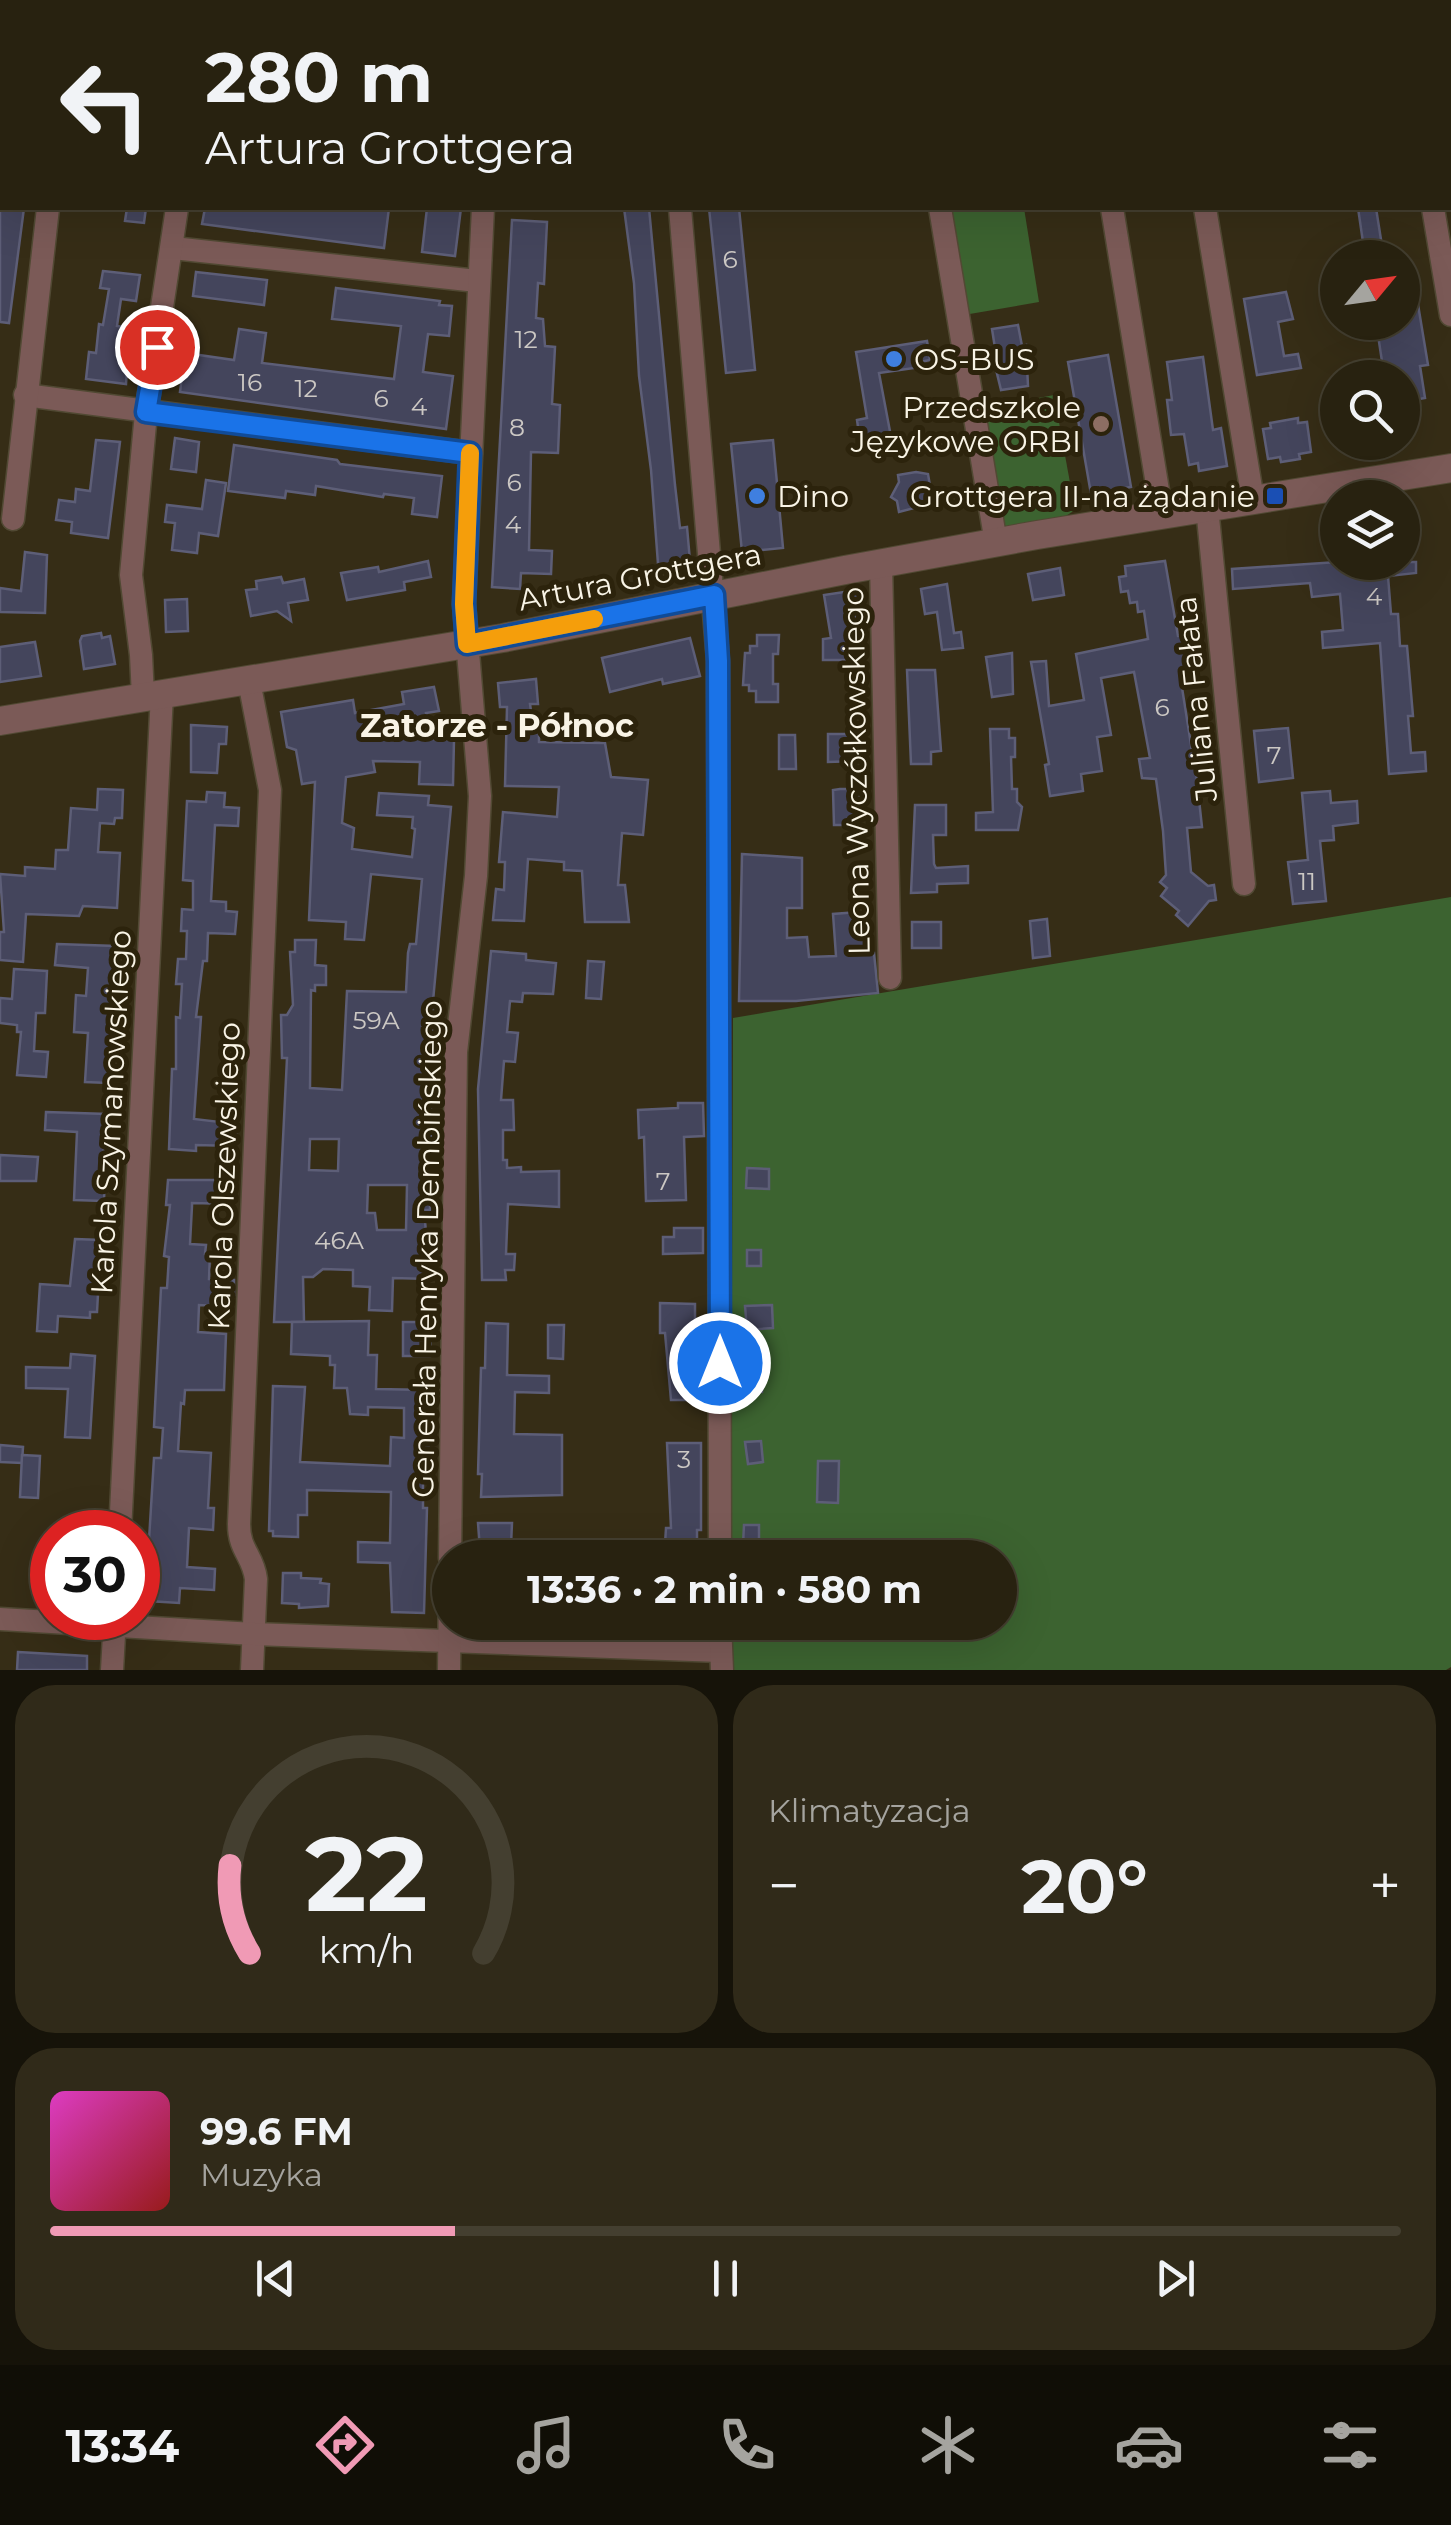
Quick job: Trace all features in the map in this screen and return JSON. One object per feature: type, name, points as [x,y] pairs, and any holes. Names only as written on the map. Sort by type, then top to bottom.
[{"type":"street","points":[[13,519],[48,210]]},
{"type":"street","name":"Karola Szymanowskiego","points":[[121,1510],[153,696],[131,576],[146,412],[177,210]]},
{"type":"street","name":"Generała Henryka Dembińskiego","points":[[450,1540],[456,1052],[476,876],[480,796],[464,604],[483,210]]},
{"type":"street","points":[[680,210],[718,680],[720,1540]]},
{"type":"street","points":[[940,210],[996,543]]},
{"type":"street","points":[[1112,210],[1162,515]]},
{"type":"street","points":[[1205,210],[1253,500]]},
{"type":"street","points":[[1433,210],[1451,315]]},
{"type":"street","points":[[174,248],[477,282]]},
{"type":"street","points":[[25,395],[470,453]]},
{"type":"street","name":"Artura Grottgera","points":[[0,721],[467,644],[881,563],[1451,468]]},
{"type":"street","name":"Juliana Fałata","points":[[1207,507],[1244,884]]},
{"type":"street","name":"Leona Wyczółkowskiego","points":[[881,563],[890,978]]},
{"type":"street","name":"Karola Olszewskiego","points":[[250,681],[270,790],[239,1524],[239,1540],[254,1565],[252,1670]]},
{"type":"street","points":[[0,1620],[30,1621]]},
{"type":"street","points":[[160,1626],[721,1660]]},
{"type":"street","points":[[112,1670],[114,1640]]},
{"type":"street","points":[[449,1642],[449,1670]]},
{"type":"green space","points":[[940,210],[1024,210],[1039,302],[958,316]]},
{"type":"green space","points":[[1054,395],[1075,510],[1037,535],[996,543],[974,410]]},
{"type":"green space","points":[[1451,897],[1451,1667],[729,1670],[728,1640],[1017,1640],[1017,1540],[731,1540],[733,1018]]},
{"type":"building","points":[[0,210],[24,210],[9,323],[0,322]]},
{"type":"building","points":[[127,210],[146,210],[144,223],[125,221]]},
{"type":"building","points":[[205,210],[389,210],[384,248],[202,224]]},
{"type":"building","points":[[427,210],[461,210],[455,256],[422,252]]},
{"type":"building","points":[[624,210],[649,210],[675,485],[680,528],[687,527],[690,561],[658,564]]},
{"type":"building","points":[[709,210],[739,210],[755,370],[726,373]]},
{"type":"building","points":[[1358,210],[1376,210],[1381,240],[1363,240]]},
{"type":"building","points":[[512,220],[547,222],[544,284],[538,283],[536,318],[543,319],[545,346],[555,347],[552,404],[560,405],[558,453],[531,452],[529,550],[552,551],[551,574],[521,573],[520,589],[492,587]]},
{"type":"building","points":[[103,271],[140,275],[136,301],[121,299],[117,326],[130,328],[126,384],[86,379],[89,352],[96,353],[109,289],[100,288]]},
{"type":"building","points":[[196,272],[267,280],[264,305],[193,296]]},
{"type":"building","points":[[336,288],[440,301],[439,305],[452,306],[449,336],[428,334],[423,372],[453,376],[446,429],[180,392],[185,353],[234,360],[239,329],[266,333],[262,363],[394,379],[401,326],[332,319]]},
{"type":"building","points":[[1286,292],[1293,319],[1278,322],[1284,356],[1298,354],[1301,368],[1257,375],[1244,299]]},
{"type":"building","points":[[1420,317],[1428,365],[1420,366],[1420,360],[1382,360],[1379,340],[1420,340]]},
{"type":"building","points":[[1018,325],[1022,346],[1026,345],[1028,386],[1001,390],[991,349],[995,348],[992,329]]},
{"type":"building","points":[[927,341],[930,360],[920,362],[921,367],[879,373],[892,442],[861,448],[857,420],[867,418],[856,352]]},
{"type":"building","name":"Przedszkole Językowe ORBI","points":[[1108,355],[1131,487],[1091,494],[1068,362]]},
{"type":"building","points":[[1203,357],[1213,430],[1221,428],[1227,466],[1199,471],[1198,463],[1189,465],[1184,434],[1171,435],[1167,362]]},
{"type":"building","points":[[1420,366],[1425,398],[1420,399]]},
{"type":"building","points":[[1298,418],[1298,423],[1307,422],[1311,452],[1299,454],[1300,459],[1268,459],[1263,429],[1271,428],[1270,423]]},
{"type":"building","points":[[175,438],[199,442],[196,472],[171,469]]},
{"type":"building","points":[[96,440],[120,442],[108,538],[71,533],[72,522],[56,520],[59,500],[75,502],[76,489],[90,491]]},
{"type":"building","name":"Dino","points":[[773,440],[783,548],[742,552],[731,444]]},
{"type":"building","points":[[234,445],[337,460],[340,464],[442,476],[437,517],[412,514],[414,498],[384,494],[383,497],[316,486],[315,495],[286,491],[285,498],[228,491]]},
{"type":"building","points":[[928,474],[933,503],[899,512],[897,501],[891,497],[899,482],[898,475]]},
{"type":"building","points":[[206,480],[226,483],[218,536],[199,533],[197,553],[172,550],[175,523],[165,522],[167,505],[202,509]]},
{"type":"building","points":[[25,552],[47,555],[45,613],[0,612],[0,588],[21,591]]},
{"type":"building","points":[[428,561],[431,577],[404,582],[405,590],[347,600],[341,573],[378,567],[379,572]]},
{"type":"building","points":[[1165,561],[1178,636],[1188,635],[1195,673],[1180,675],[1199,772],[1202,827],[1187,828],[1191,872],[1208,886],[1214,885],[1216,900],[1209,901],[1188,926],[1176,915],[1179,911],[1161,896],[1167,888],[1160,882],[1166,875],[1163,831],[1156,779],[1142,778],[1139,759],[1150,758],[1134,672],[1101,678],[1111,735],[1097,737],[1102,771],[1081,774],[1083,791],[1050,796],[1045,765],[1049,764],[1031,662],[1046,661],[1049,706],[1084,700],[1076,654],[1148,639],[1144,611],[1138,612],[1137,602],[1130,603],[1128,591],[1121,592],[1119,577],[1126,576],[1125,566]]},
{"type":"building","points":[[1320,563],[1320,580],[1388,580],[1391,614],[1398,614],[1400,646],[1407,646],[1413,716],[1408,716],[1411,753],[1425,752],[1426,771],[1389,774],[1380,643],[1323,648],[1322,632],[1343,630],[1340,594],[1312,597],[1310,583],[1233,589],[1232,569]]},
{"type":"building","points":[[1060,568],[1064,595],[1033,600],[1028,574]]},
{"type":"building","points":[[281,577],[283,583],[304,579],[308,600],[288,603],[291,621],[277,611],[251,616],[246,590],[257,589],[256,581]]},
{"type":"building","points":[[947,584],[954,633],[961,632],[963,648],[942,650],[937,612],[925,614],[921,589]]},
{"type":"building","points":[[860,591],[862,608],[854,609],[858,660],[823,660],[823,639],[831,638],[824,595]]},
{"type":"building","points":[[187,599],[188,631],[166,632],[165,600]]},
{"type":"building","points":[[101,633],[102,638],[110,636],[115,664],[84,669],[82,636]]},
{"type":"building","points":[[757,635],[779,635],[778,654],[773,654],[773,684],[778,684],[778,702],[756,702],[756,691],[743,685],[745,653],[750,653],[750,646],[757,646]]},
{"type":"building","points":[[690,638],[700,676],[663,684],[662,679],[610,692],[602,658]]},
{"type":"building","points":[[35,642],[41,676],[0,682],[0,647]]},
{"type":"building","points":[[1012,653],[1013,694],[992,697],[986,657]]},
{"type":"building","points":[[907,670],[935,670],[941,751],[931,752],[931,764],[911,764]]},
{"type":"building","points":[[536,679],[538,704],[530,704],[539,742],[605,743],[611,777],[648,780],[643,835],[622,833],[618,885],[625,885],[629,922],[585,922],[582,871],[564,870],[564,862],[528,859],[524,921],[493,920],[496,889],[504,890],[505,862],[499,862],[503,812],[557,817],[559,787],[505,786],[507,707],[500,707],[498,683]]},
{"type":"building","points":[[434,687],[439,711],[426,713],[431,739],[454,740],[453,785],[419,784],[420,762],[373,761],[375,772],[346,777],[342,823],[354,828],[352,849],[412,857],[413,817],[377,815],[379,793],[429,796],[428,805],[451,807],[432,1012],[430,1210],[424,1210],[430,1236],[430,1279],[393,1278],[392,1311],[369,1310],[370,1287],[353,1286],[353,1270],[323,1269],[313,1277],[303,1277],[304,1322],[274,1322],[287,1058],[282,1058],[281,1015],[287,1015],[293,1005],[290,952],[295,952],[295,940],[316,940],[315,965],[326,966],[326,985],[315,985],[315,991],[311,990],[310,1088],[342,1090],[347,991],[406,992],[408,953],[410,944],[416,944],[422,879],[371,874],[364,940],[345,939],[346,922],[309,920],[315,782],[302,784],[296,750],[287,747],[281,712],[353,700],[355,713],[404,704],[402,692]],"holes":[[[310,1139],[339,1139],[338,1171],[309,1170]],[[368,1185],[407,1185],[406,1230],[377,1230],[375,1213],[367,1213]]]},
{"type":"building","points":[[191,725],[227,727],[226,744],[219,744],[217,773],[191,772]]},
{"type":"building","points":[[1288,728],[1293,778],[1259,782],[1254,731]]},
{"type":"building","points":[[990,729],[1009,729],[1009,738],[1015,738],[1012,789],[1017,789],[1017,802],[1022,807],[1018,830],[976,830],[976,813],[993,812]]},
{"type":"building","points":[[828,734],[857,734],[858,761],[828,762]]},
{"type":"building","points":[[779,735],[795,735],[796,769],[779,769]]},
{"type":"building","points":[[98,789],[123,790],[122,818],[115,818],[114,824],[100,823],[98,852],[120,853],[117,908],[83,906],[79,916],[26,914],[23,962],[0,960],[0,932],[4,932],[0,874],[25,876],[25,867],[55,869],[56,850],[68,850],[71,808],[97,810]]},
{"type":"building","points":[[855,789],[856,798],[860,798],[860,825],[834,825],[833,790]]},
{"type":"building","points":[[1330,791],[1331,803],[1357,801],[1358,823],[1333,826],[1334,840],[1320,841],[1326,901],[1293,904],[1288,862],[1308,860],[1302,793]]},
{"type":"building","points":[[207,792],[225,793],[224,807],[239,808],[238,826],[215,825],[211,901],[226,902],[226,911],[237,912],[235,934],[208,933],[196,1017],[201,1017],[194,1119],[237,1124],[235,1146],[196,1145],[196,1151],[169,1149],[176,1017],[180,1018],[182,984],[176,984],[178,959],[186,959],[187,931],[181,931],[182,909],[193,910],[193,881],[183,880],[187,801],[206,802]]},
{"type":"building","points":[[915,805],[946,805],[946,835],[933,835],[934,864],[936,868],[968,866],[968,883],[937,884],[937,892],[911,893]]},
{"type":"building","points":[[742,854],[802,858],[802,908],[787,908],[787,938],[807,937],[809,957],[836,956],[833,914],[858,912],[859,923],[864,923],[866,954],[874,953],[878,993],[796,1001],[739,1001]]},
{"type":"building","points":[[1047,919],[1050,956],[1033,958],[1030,921]]},
{"type":"building","points":[[912,922],[941,922],[941,948],[912,948]]},
{"type":"building","points":[[57,944],[116,946],[109,1083],[85,1082],[88,1033],[74,1032],[76,995],[86,996],[88,968],[55,965]]},
{"type":"building","points":[[491,951],[526,954],[526,960],[556,963],[553,994],[523,993],[522,1002],[510,1001],[507,1032],[518,1033],[515,1062],[504,1061],[501,1100],[513,1100],[514,1130],[503,1130],[503,1160],[507,1160],[507,1168],[521,1167],[521,1172],[559,1171],[559,1207],[508,1204],[506,1254],[515,1254],[514,1270],[505,1270],[506,1280],[482,1280],[478,1089]]},
{"type":"building","points":[[588,961],[604,962],[601,999],[586,998]]},
{"type":"building","points":[[14,969],[47,971],[45,1013],[36,1013],[34,1051],[48,1052],[46,1077],[17,1075],[21,1032],[17,1032],[17,1025],[0,1023],[0,998],[12,999]]},
{"type":"building","points":[[678,1103],[703,1103],[704,1136],[684,1137],[686,1200],[646,1201],[644,1137],[639,1138],[638,1110],[678,1108]]},
{"type":"building","points":[[46,1112],[107,1114],[102,1170],[104,1201],[74,1200],[77,1132],[45,1130]]},
{"type":"building","points":[[0,1155],[38,1157],[36,1181],[0,1181]]},
{"type":"building","points":[[747,1168],[769,1169],[769,1189],[746,1188]]},
{"type":"building","points":[[168,1180],[233,1180],[233,1204],[192,1203],[190,1244],[206,1245],[205,1254],[210,1254],[209,1279],[234,1280],[234,1295],[217,1294],[217,1306],[199,1305],[198,1332],[226,1334],[224,1390],[185,1390],[184,1404],[181,1403],[178,1451],[211,1453],[208,1508],[214,1508],[213,1530],[189,1528],[187,1567],[215,1569],[214,1590],[180,1588],[179,1603],[160,1602],[160,1510],[151,1510],[154,1458],[161,1458],[163,1428],[154,1427],[161,1288],[167,1288],[169,1257],[164,1256],[170,1205],[166,1205]]},
{"type":"building","points":[[674,1228],[703,1228],[703,1253],[663,1254],[663,1237],[674,1237]]},
{"type":"building","points":[[75,1239],[101,1240],[97,1312],[90,1312],[90,1318],[58,1316],[57,1332],[37,1331],[40,1284],[70,1286]]},
{"type":"building","points":[[747,1250],[761,1250],[761,1266],[747,1266]]},
{"type":"building","points":[[660,1303],[695,1304],[701,1345],[690,1345],[690,1374],[701,1374],[701,1400],[671,1400],[665,1333],[660,1333]]},
{"type":"building","points":[[772,1305],[773,1328],[747,1330],[745,1306]]},
{"type":"building","points":[[369,1321],[368,1355],[377,1355],[376,1389],[430,1390],[428,1476],[423,1476],[423,1508],[427,1508],[424,1613],[392,1612],[390,1563],[358,1562],[358,1542],[390,1543],[391,1492],[307,1490],[307,1515],[298,1515],[298,1537],[273,1536],[273,1531],[269,1531],[273,1386],[305,1387],[300,1462],[390,1466],[391,1437],[404,1438],[404,1408],[368,1407],[368,1415],[350,1414],[347,1388],[334,1388],[335,1365],[330,1365],[330,1356],[291,1354],[292,1322]]},
{"type":"building","points":[[403,1322],[431,1322],[430,1356],[403,1356]]},
{"type":"building","points":[[486,1323],[508,1324],[507,1375],[549,1376],[549,1393],[515,1392],[514,1434],[562,1435],[562,1495],[481,1497],[481,1368],[485,1368]]},
{"type":"building","points":[[548,1325],[564,1325],[563,1359],[548,1358]]},
{"type":"building","points":[[71,1354],[95,1356],[90,1438],[65,1437],[68,1389],[26,1388],[26,1367],[70,1368]]},
{"type":"building","points":[[748,1374],[764,1375],[762,1392],[746,1391]]},
{"type":"building","points":[[761,1441],[763,1462],[748,1464],[745,1442]]},
{"type":"building","points":[[667,1443],[701,1443],[701,1530],[697,1530],[697,1540],[665,1540],[666,1528],[671,1528]]},
{"type":"building","points":[[0,1445],[23,1447],[22,1463],[0,1462]]},
{"type":"building","points":[[22,1455],[40,1456],[38,1498],[20,1497]]},
{"type":"building","points":[[818,1461],[839,1461],[838,1503],[817,1502]]},
{"type":"building","points":[[478,1523],[512,1523],[511,1540],[479,1540]]},
{"type":"building","points":[[744,1525],[759,1525],[759,1540],[743,1540]]},
{"type":"building","points":[[283,1573],[301,1573],[301,1578],[321,1579],[320,1583],[329,1584],[328,1606],[299,1608],[299,1604],[282,1603]]},
{"type":"building","points":[[18,1652],[87,1656],[87,1670],[17,1670]]},
{"type":"slow traffic","points":[[470,453],[464,604],[467,644],[594,619]]},
{"type":"place","name":"OS-BUS","points":[[894,359]]},
{"type":"place","name":"Przedszkole Językowe ORBI","points":[[1101,424]]},
{"type":"place","name":"Dino","points":[[757,496]]},
{"type":"place","name":"Grottgera II-na żądanie","points":[[1275,496]]},
{"type":"district","name":"Zatorze - Północ","points":[[497,725]]},
{"type":"route","points":[[157,347],[146,412],[470,453],[464,604],[467,644],[714,595],[718,661],[720,1363]]}]
